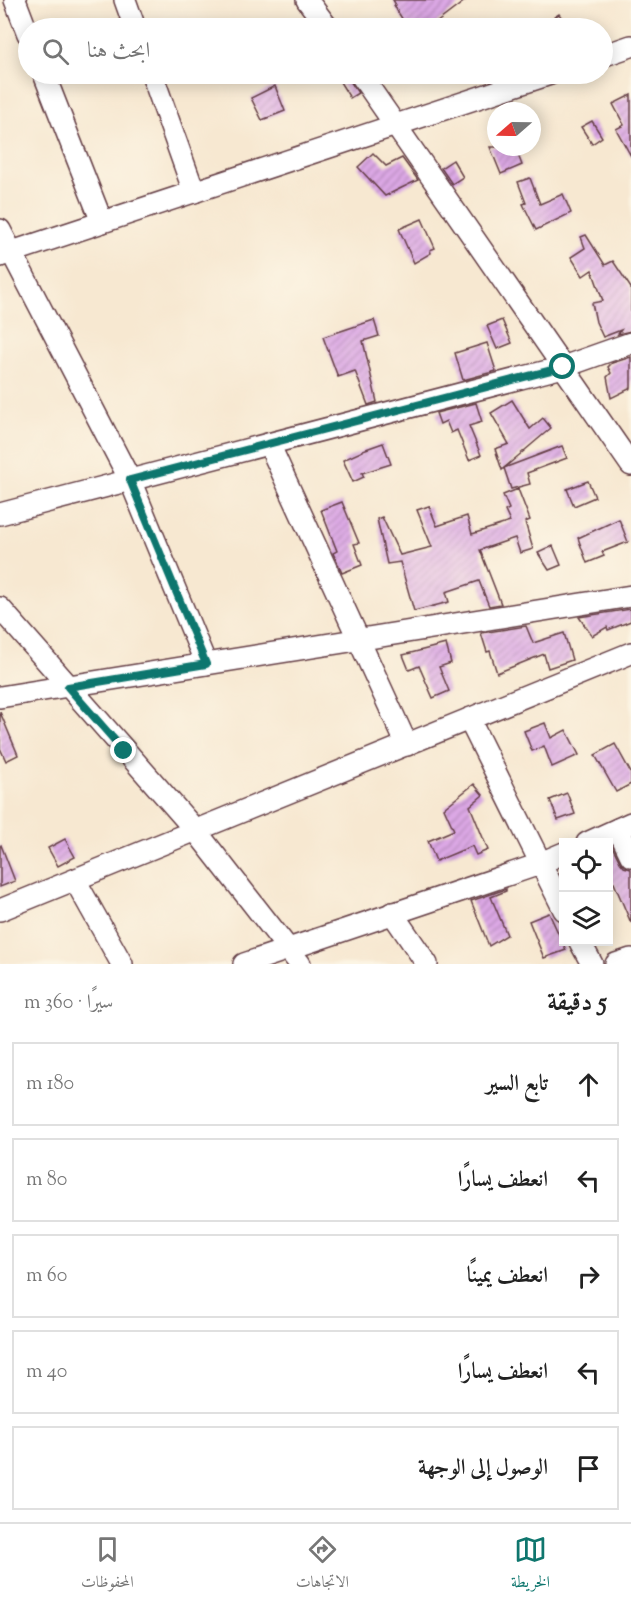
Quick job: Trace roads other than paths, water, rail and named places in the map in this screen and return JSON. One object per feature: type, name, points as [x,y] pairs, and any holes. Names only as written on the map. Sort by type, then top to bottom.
[{"type":"street","points":[[15,0],[22,18]]},
{"type":"street","points":[[125,0],[131,18]]},
{"type":"street","points":[[307,0],[320,18]]},
{"type":"street","points":[[613,52],[631,46]]},
{"type":"street","points":[[48,84],[102,222]]},
{"type":"street","points":[[156,84],[194,192]]},
{"type":"street","points":[[367,84],[631,465]]},
{"type":"street","points":[[5,254],[518,84]]},
{"type":"street","points":[[0,231],[5,254],[130,480],[206,664]]},
{"type":"street","points":[[0,514],[563,367],[631,343]]},
{"type":"street","points":[[269,444],[407,745]]},
{"type":"street","points":[[0,697],[631,596]]},
{"type":"street","points":[[0,608],[196,831],[294,956]]},
{"type":"street","points":[[0,910],[631,652]]},
{"type":"street","points":[[469,719],[559,901]]},
{"type":"street","points":[[598,838],[625,826],[631,856]]},
{"type":"street","points":[[244,964],[294,956],[392,913],[559,855]]},
{"type":"street","points":[[75,880],[122,964]]},
{"type":"street","points":[[392,913],[427,964]]},
{"type":"street","points":[[582,946],[592,964]]},
{"type":"street","points":[[616,964],[631,959]]}]
